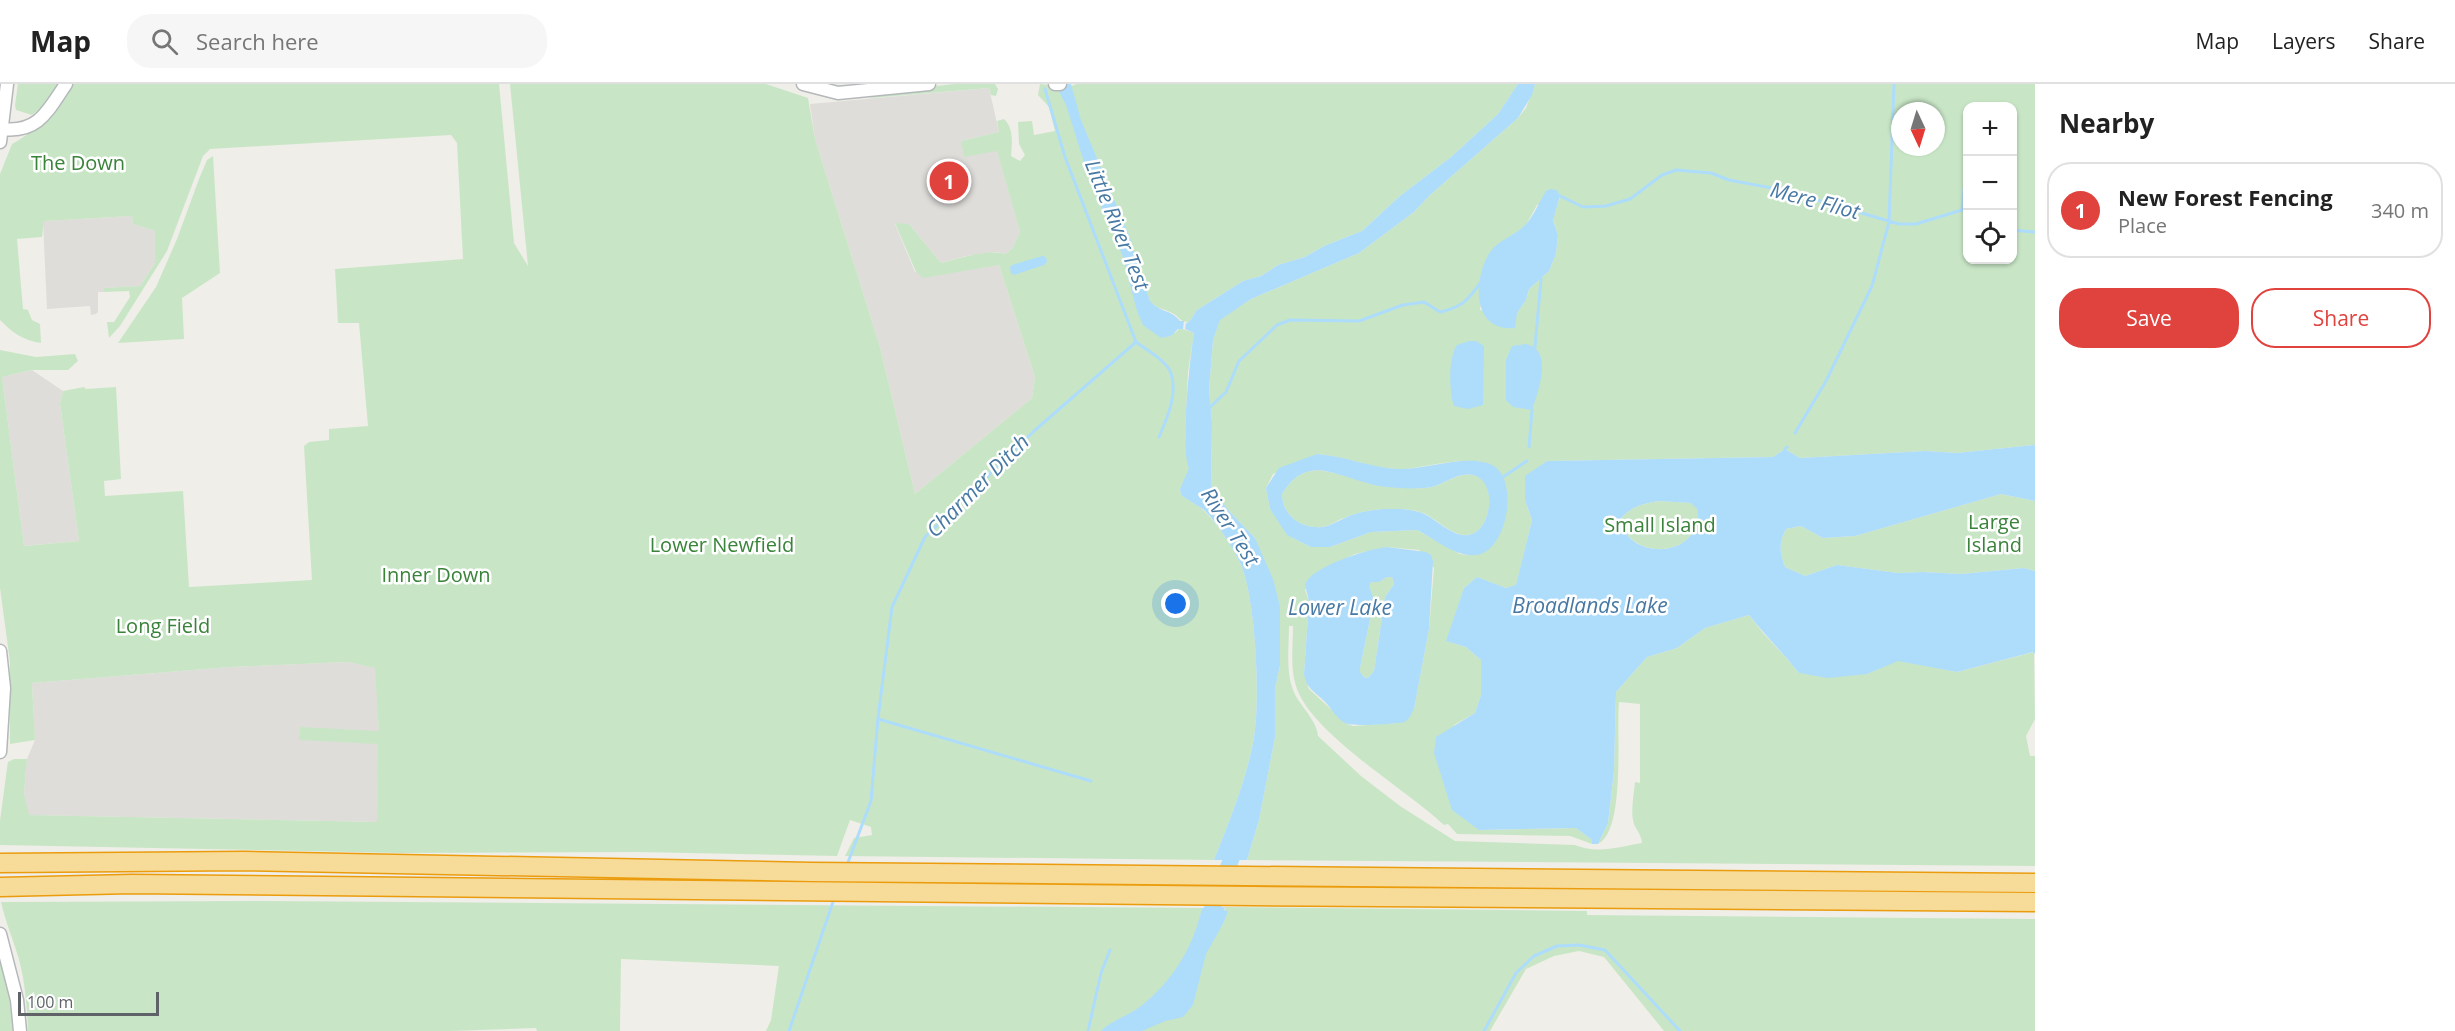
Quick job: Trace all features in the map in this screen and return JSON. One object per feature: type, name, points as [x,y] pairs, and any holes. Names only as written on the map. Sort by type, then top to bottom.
[{"type":"highway","points":[[7,862],[303,862],[811,872],[2035,883]]},
{"type":"highway","points":[[8,887],[132,884],[1253,897],[2035,902]]},
{"type":"street","points":[[0,142],[7,84]]},
{"type":"street","points":[[3,129],[15,130],[34,124],[43,117],[66,84]]},
{"type":"street","points":[[803,84],[838,93],[929,84]]},
{"type":"street","points":[[1055,84],[1060,84]]},
{"type":"street","points":[[0,651],[4,688],[0,752]]},
{"type":"street","points":[[0,934],[15,990],[20,1031]]},
{"type":"shaded area","points":[[989,88],[999,132],[961,141],[997,150],[1020,232],[1013,247],[1006,254],[997,252],[966,256],[941,263],[909,224],[895,224],[915,272],[999,265],[1035,377],[1032,398],[915,494],[880,347],[815,139],[810,104]]},
{"type":"shaded area","points":[[132,216],[133,224],[155,231],[155,263],[140,286],[105,288],[104,292],[98,292],[98,312],[96,314],[91,315],[90,306],[47,309],[43,221]]},
{"type":"shaded area","points":[[32,370],[63,391],[60,404],[79,541],[24,546],[2,377]]},
{"type":"shaded area","points":[[348,662],[377,668],[379,733],[377,822],[28,815],[24,793],[27,759],[35,740],[32,683],[230,667]]},
{"type":"green space","points":[[18,84],[58,84],[48,102],[32,115],[16,110]]},
{"type":"green space","points":[[73,84],[499,84],[514,243],[528,266],[510,84],[766,84],[808,98],[815,139],[880,347],[915,494],[1032,398],[1035,377],[999,265],[923,278],[916,272],[895,223],[909,224],[941,263],[981,253],[1006,254],[1013,247],[1020,232],[997,151],[964,157],[961,141],[999,132],[997,121],[1004,119],[1011,131],[1011,156],[1020,161],[1025,155],[1019,144],[1018,122],[1032,121],[1034,135],[1055,131],[1049,107],[1038,95],[1040,84],[1065,87],[1135,282],[1175,333],[1180,328],[1194,333],[1188,372],[1185,434],[1189,467],[1180,489],[1181,495],[1201,508],[1220,529],[1242,567],[1251,604],[1257,679],[1253,743],[1241,788],[1214,860],[845,856],[854,838],[872,835],[871,827],[850,820],[837,856],[638,852],[400,853],[0,845],[0,821],[7,768],[8,762],[14,759],[27,759],[24,793],[29,815],[377,822],[378,744],[299,740],[300,727],[379,731],[375,668],[348,662],[230,667],[32,683],[35,740],[10,744],[10,662],[0,588],[0,350],[36,357],[75,354],[78,361],[68,370],[32,370],[2,377],[24,546],[79,541],[60,404],[63,391],[84,387],[86,389],[116,387],[121,479],[104,481],[105,496],[183,491],[189,587],[312,580],[304,446],[309,442],[329,440],[329,429],[368,426],[359,323],[338,323],[335,269],[463,259],[457,143],[451,135],[210,149],[203,156],[167,251],[120,326],[109,338],[107,322],[114,322],[130,297],[129,291],[104,292],[104,288],[140,286],[155,263],[155,231],[133,224],[132,216],[44,221],[42,237],[17,239],[23,309],[28,310],[32,320],[40,324],[41,343],[23,338],[0,320],[0,174],[12,144],[46,118]]},
{"type":"green space","points":[[955,84],[995,84],[998,89],[996,96],[991,95],[989,88],[871,98],[871,95],[887,91]]},
{"type":"green space","points":[[1077,84],[1518,84],[1498,114],[1451,157],[1400,196],[1362,231],[1324,246],[1305,257],[1278,265],[1261,276],[1243,281],[1197,310],[1189,322],[1186,322],[1150,301],[1121,218],[1078,118],[1071,86]]},
{"type":"green space","points":[[1535,84],[2035,84],[2035,445],[1957,453],[1925,451],[1800,458],[1785,449],[1773,457],[1547,461],[1525,500],[1532,520],[1516,586],[1506,588],[1477,577],[1464,588],[1447,641],[1466,647],[1481,660],[1481,695],[1475,713],[1454,725],[1479,830],[1576,828],[1592,840],[1592,844],[1570,836],[1457,834],[1448,824],[1444,825],[1339,741],[1305,704],[1294,679],[1293,626],[1289,626],[1290,680],[1318,736],[1361,776],[1400,806],[1455,841],[1575,845],[1583,848],[1608,849],[1642,843],[1632,814],[1635,782],[1640,783],[1640,704],[1619,702],[1616,801],[1613,820],[1607,835],[1598,844],[1608,823],[1614,771],[1616,692],[1647,657],[1677,648],[1705,628],[1749,615],[1799,673],[1867,674],[1898,660],[1957,672],[2034,652],[2035,719],[2026,736],[2030,756],[2035,756],[2035,866],[1247,860],[1259,820],[1275,737],[1275,689],[1280,665],[1280,606],[1255,538],[1229,511],[1211,486],[1212,422],[1209,390],[1213,340],[1220,319],[1251,299],[1359,253],[1414,212],[1430,195],[1518,118],[1526,108]],"holes":[[[1560,197],[1553,219],[1558,235],[1556,254],[1549,271],[1529,289],[1526,300],[1517,313],[1480,310],[1481,302],[1512,236],[1526,225],[1537,205]],[[1317,454],[1394,469],[1474,461],[1492,466],[1498,471],[1507,494],[1468,555],[1460,554],[1417,530],[1371,532],[1330,547],[1311,547],[1293,538],[1270,509],[1266,488],[1273,474]],[[1387,547],[1419,550],[1434,568],[1429,629],[1414,709],[1398,723],[1353,726],[1347,724],[1309,689],[1304,674],[1309,601],[1305,590],[1321,570],[1355,554]]]},
{"type":"green space","points":[[213,156],[220,273],[182,298],[184,339],[118,343],[156,287],[207,160]]},
{"type":"green space","points":[[1317,470],[1387,486],[1411,488],[1431,487],[1464,475],[1477,476],[1487,488],[1489,506],[1487,515],[1478,530],[1466,535],[1453,532],[1423,513],[1403,509],[1369,511],[1351,515],[1325,526],[1307,526],[1289,515],[1285,509],[1282,494],[1296,477],[1305,472]]},
{"type":"green space","name":"Large Island","points":[[2001,494],[2035,501],[2035,571],[2024,568],[1961,574],[1898,573],[1837,565],[1805,576],[1785,567],[1783,562],[1781,543],[1786,529],[1801,526],[1823,538],[1855,536]]},
{"type":"green space","name":"Small Island","points":[[1660,501],[1692,503],[1697,509],[1696,526],[1688,539],[1676,546],[1662,549],[1648,548],[1635,542],[1625,532],[1621,518],[1639,506]]},
{"type":"green space","points":[[1392,577],[1394,584],[1385,597],[1374,671],[1365,678],[1360,668],[1374,600],[1368,586],[1371,582],[1379,582]]},
{"type":"green space","points":[[262,901],[1202,908],[1198,927],[1221,927],[1224,922],[1225,907],[1587,911],[1587,915],[2035,919],[2035,1031],[1664,1031],[1604,957],[1579,951],[1554,956],[1526,969],[1490,1031],[766,1031],[771,1020],[779,966],[621,959],[620,1031],[537,1031],[536,1028],[451,1031],[28,1031],[22,974],[1,902]]},
{"type":"green space","points":[[0,953],[11,1000],[14,1031],[0,1031]]},
{"type":"water","name":"Little River Test","points":[[1055,84],[1071,84],[1081,120],[1130,238],[1150,301],[1180,321],[1184,321],[1183,329],[1178,329],[1171,336],[1161,338],[1143,325],[1122,254],[1090,181],[1066,105]]},
{"type":"water","points":[[1518,84],[1535,84],[1532,95],[1518,118],[1430,195],[1414,212],[1359,253],[1251,299],[1220,320],[1213,340],[1209,390],[1212,422],[1211,486],[1229,511],[1255,538],[1273,579],[1280,606],[1280,665],[1275,689],[1275,737],[1259,820],[1247,860],[1214,860],[1250,758],[1257,704],[1256,654],[1251,605],[1242,567],[1209,515],[1181,495],[1180,489],[1189,468],[1185,442],[1188,381],[1194,333],[1185,329],[1186,323],[1197,310],[1243,281],[1261,276],[1278,265],[1305,257],[1324,246],[1362,231],[1400,196],[1451,157],[1498,114]]},
{"type":"water","points":[[1557,190],[1560,196],[1553,220],[1558,235],[1556,254],[1549,271],[1529,289],[1526,300],[1517,313],[1515,328],[1501,327],[1490,322],[1483,313],[1480,302],[1479,289],[1484,263],[1493,248],[1527,223],[1546,191]]},
{"type":"water","points":[[1042,256],[1046,257],[1047,262],[1044,265],[1014,275],[1011,273],[1012,265]]},
{"type":"water","points":[[1476,341],[1484,346],[1483,405],[1468,409],[1454,406],[1450,375],[1454,350],[1457,345]]},
{"type":"water","points":[[1526,344],[1535,348],[1542,362],[1540,383],[1532,410],[1513,407],[1506,400],[1506,360],[1512,346]]},
{"type":"water","name":"Broadlands Lake","points":[[2035,445],[2035,501],[2001,494],[1855,536],[1823,538],[1801,526],[1786,529],[1781,548],[1785,567],[1805,576],[1837,565],[1898,573],[1961,574],[2024,568],[2035,571],[2035,654],[2033,652],[1957,672],[1898,661],[1867,674],[1828,678],[1799,673],[1749,615],[1705,628],[1677,648],[1647,657],[1616,692],[1614,771],[1608,823],[1598,844],[1592,844],[1592,840],[1576,828],[1479,830],[1452,810],[1434,753],[1436,737],[1475,713],[1481,695],[1481,660],[1466,647],[1446,641],[1464,588],[1477,577],[1506,588],[1516,585],[1532,520],[1525,500],[1525,476],[1547,461],[1773,457],[1785,449],[1800,458],[1925,451],[1957,453]],"holes":[[[1660,501],[1691,503],[1697,509],[1696,526],[1688,538],[1676,546],[1662,549],[1648,548],[1635,542],[1625,532],[1621,518],[1639,506]]]},
{"type":"water","points":[[1317,454],[1378,467],[1399,469],[1460,461],[1484,462],[1494,466],[1502,474],[1506,486],[1506,515],[1502,530],[1495,542],[1487,551],[1476,555],[1460,553],[1445,547],[1417,530],[1371,532],[1330,547],[1311,547],[1287,535],[1270,509],[1266,488],[1279,468]],"holes":[[[1311,471],[1325,471],[1379,486],[1407,488],[1431,487],[1463,475],[1476,476],[1487,488],[1489,496],[1487,515],[1478,530],[1465,535],[1452,531],[1425,514],[1406,509],[1365,512],[1322,527],[1307,526],[1289,515],[1285,509],[1282,494],[1293,480],[1301,475]]]},
{"type":"water","name":"Lower Lake","points":[[1379,548],[1426,552],[1431,555],[1433,561],[1429,629],[1414,709],[1409,718],[1405,722],[1392,724],[1349,724],[1339,719],[1309,687],[1305,679],[1309,601],[1305,585],[1318,571],[1329,565]],"holes":[[[1392,577],[1394,584],[1385,597],[1374,671],[1365,678],[1360,668],[1374,600],[1369,586],[1371,582],[1379,582]]]},
{"type":"water","points":[[1225,907],[1224,910],[1228,911],[1206,954],[1193,1005],[1183,1017],[1165,1021],[1142,1031],[1101,1031],[1141,1006],[1172,974],[1193,936],[1202,908]]},
{"type":"waterway","points":[[1795,433],[1826,381],[1872,286],[1889,222],[1894,84]]},
{"type":"waterway","name":"Charmer Ditch","points":[[847,865],[871,801],[878,718],[892,607],[925,537],[1034,431],[1136,342],[1065,157],[1045,89]]},
{"type":"waterway","points":[[1962,209],[1968,156]]},
{"type":"waterway","name":"Mere Fliot","points":[[1560,196],[1583,207],[1606,206],[1630,199],[1662,175],[1676,170],[1711,173],[1729,180],[1783,190],[1899,224],[1916,224],[1963,210]]},
{"type":"waterway","name":"Mere Fliot","points":[[2017,230],[2035,232]]},
{"type":"waterway","points":[[1535,347],[1541,279]]},
{"type":"waterway","points":[[1209,408],[1226,392],[1239,361],[1277,325],[1290,320],[1359,321],[1403,305],[1424,302],[1440,312],[1464,302],[1481,282]]},
{"type":"waterway","points":[[1136,342],[1168,368],[1173,381],[1172,398],[1159,437]]},
{"type":"waterway","points":[[1529,447],[1532,410]]},
{"type":"waterway","points":[[1503,477],[1527,461]]},
{"type":"waterway","points":[[878,719],[1091,781]]},
{"type":"waterway","name":"River Test","points":[[1205,927],[1239,839]]},
{"type":"waterway","name":"Charmer Ditch","points":[[789,1031],[834,899]]},
{"type":"waterway","points":[[1484,1031],[1516,973],[1534,956],[1557,946],[1579,945],[1605,950],[1680,1031]]},
{"type":"waterway","points":[[1088,1031],[1101,973],[1110,950]]},
{"type":"place","name":"New Forest Fencing","points":[[949,181]]},
{"type":"park label","name":"The Down","points":[[78,163]]},
{"type":"park label","name":"Lower Newfield","points":[[722,545]]},
{"type":"park label","name":"Inner Down","points":[[436,575]]},
{"type":"park label","name":"Long Field","points":[[163,626]]}]
